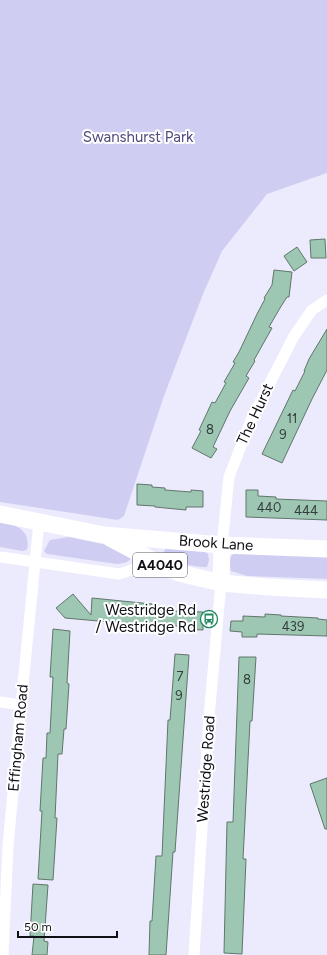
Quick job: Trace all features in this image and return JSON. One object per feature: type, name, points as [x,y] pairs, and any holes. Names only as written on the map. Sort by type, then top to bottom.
[{"type":"main road","name":"Brook Lane","points":[[0,514],[104,535],[222,545],[327,549]]},
{"type":"main road","name":"Brook Lane","points":[[104,535],[179,573],[221,583],[327,590]]},
{"type":"main road","points":[[221,583],[222,545]]},
{"type":"street","name":"The Hurst","points":[[222,545],[229,477],[251,420],[294,336],[312,310],[327,300]]},
{"type":"street","name":"Effingham Road","points":[[3,955],[4,845],[40,522]]},
{"type":"street","points":[[0,557],[119,574],[134,569],[146,557]]},
{"type":"street","name":"Westridge Road","points":[[194,955],[209,717],[221,583]]},
{"type":"street","points":[[0,702],[20,706]]},
{"type":"green space","name":"Swanshurst Park","points":[[0,0],[327,0],[327,173],[267,194],[222,251],[203,294],[164,396],[124,516],[118,520],[0,502]]},
{"type":"green space","points":[[0,521],[12,524],[25,533],[28,543],[27,550],[22,551],[0,547]]},
{"type":"green space","points":[[69,537],[126,549],[132,555],[128,561],[117,564],[47,554],[44,551],[50,540]]},
{"type":"green space","points":[[166,547],[201,549],[208,554],[209,560],[207,567],[184,564],[172,559],[163,554]]},
{"type":"green space","points":[[235,552],[327,554],[327,579],[247,576],[231,571],[228,560]]},
{"type":"building","points":[[325,239],[326,258],[311,258],[310,240]]},
{"type":"building","points":[[297,247],[307,262],[294,271],[284,256]]},
{"type":"building","points":[[274,270],[292,272],[289,297],[287,297],[269,327],[272,328],[246,376],[249,378],[230,411],[213,447],[217,449],[211,458],[192,448],[201,431],[199,430],[212,402],[215,403],[226,383],[224,382],[235,363],[233,362],[265,299],[264,298],[272,285]]},
{"type":"building","points":[[327,329],[327,370],[282,463],[262,454],[293,390],[295,391],[305,371],[309,359]]},
{"type":"building","points":[[137,484],[152,485],[152,487],[165,488],[165,490],[191,492],[191,490],[203,491],[203,507],[186,507],[186,510],[137,505]]},
{"type":"building","points":[[246,490],[258,490],[258,496],[276,497],[276,499],[327,501],[327,520],[246,517]]},
{"type":"building","points":[[73,594],[91,615],[92,598],[152,604],[152,606],[172,607],[172,611],[203,612],[203,630],[178,629],[178,626],[150,625],[150,629],[132,628],[132,624],[65,618],[56,608]]},
{"type":"building","points":[[265,614],[327,620],[327,636],[257,634],[257,637],[242,637],[242,632],[230,631],[231,621],[243,621],[243,616],[265,617]]},
{"type":"building","points":[[53,629],[70,631],[66,729],[64,729],[62,754],[58,754],[55,818],[57,818],[53,880],[38,879],[43,758],[46,758],[47,733],[50,733],[53,677],[50,677]]},
{"type":"building","points":[[175,654],[189,655],[175,852],[173,852],[166,955],[149,955],[150,921],[152,921],[156,856],[162,856],[168,720],[170,720]]},
{"type":"building","points":[[239,657],[256,657],[252,721],[250,721],[243,859],[246,859],[242,954],[224,953],[227,822],[233,822]]},
{"type":"building","points":[[327,778],[327,829],[325,829],[310,784]]},
{"type":"building","points":[[33,884],[48,885],[44,941],[48,942],[47,955],[32,955],[34,936],[30,936]]},
{"type":"place","name":"Westridge Rd / Westridge Rd","points":[[209,619]]}]
